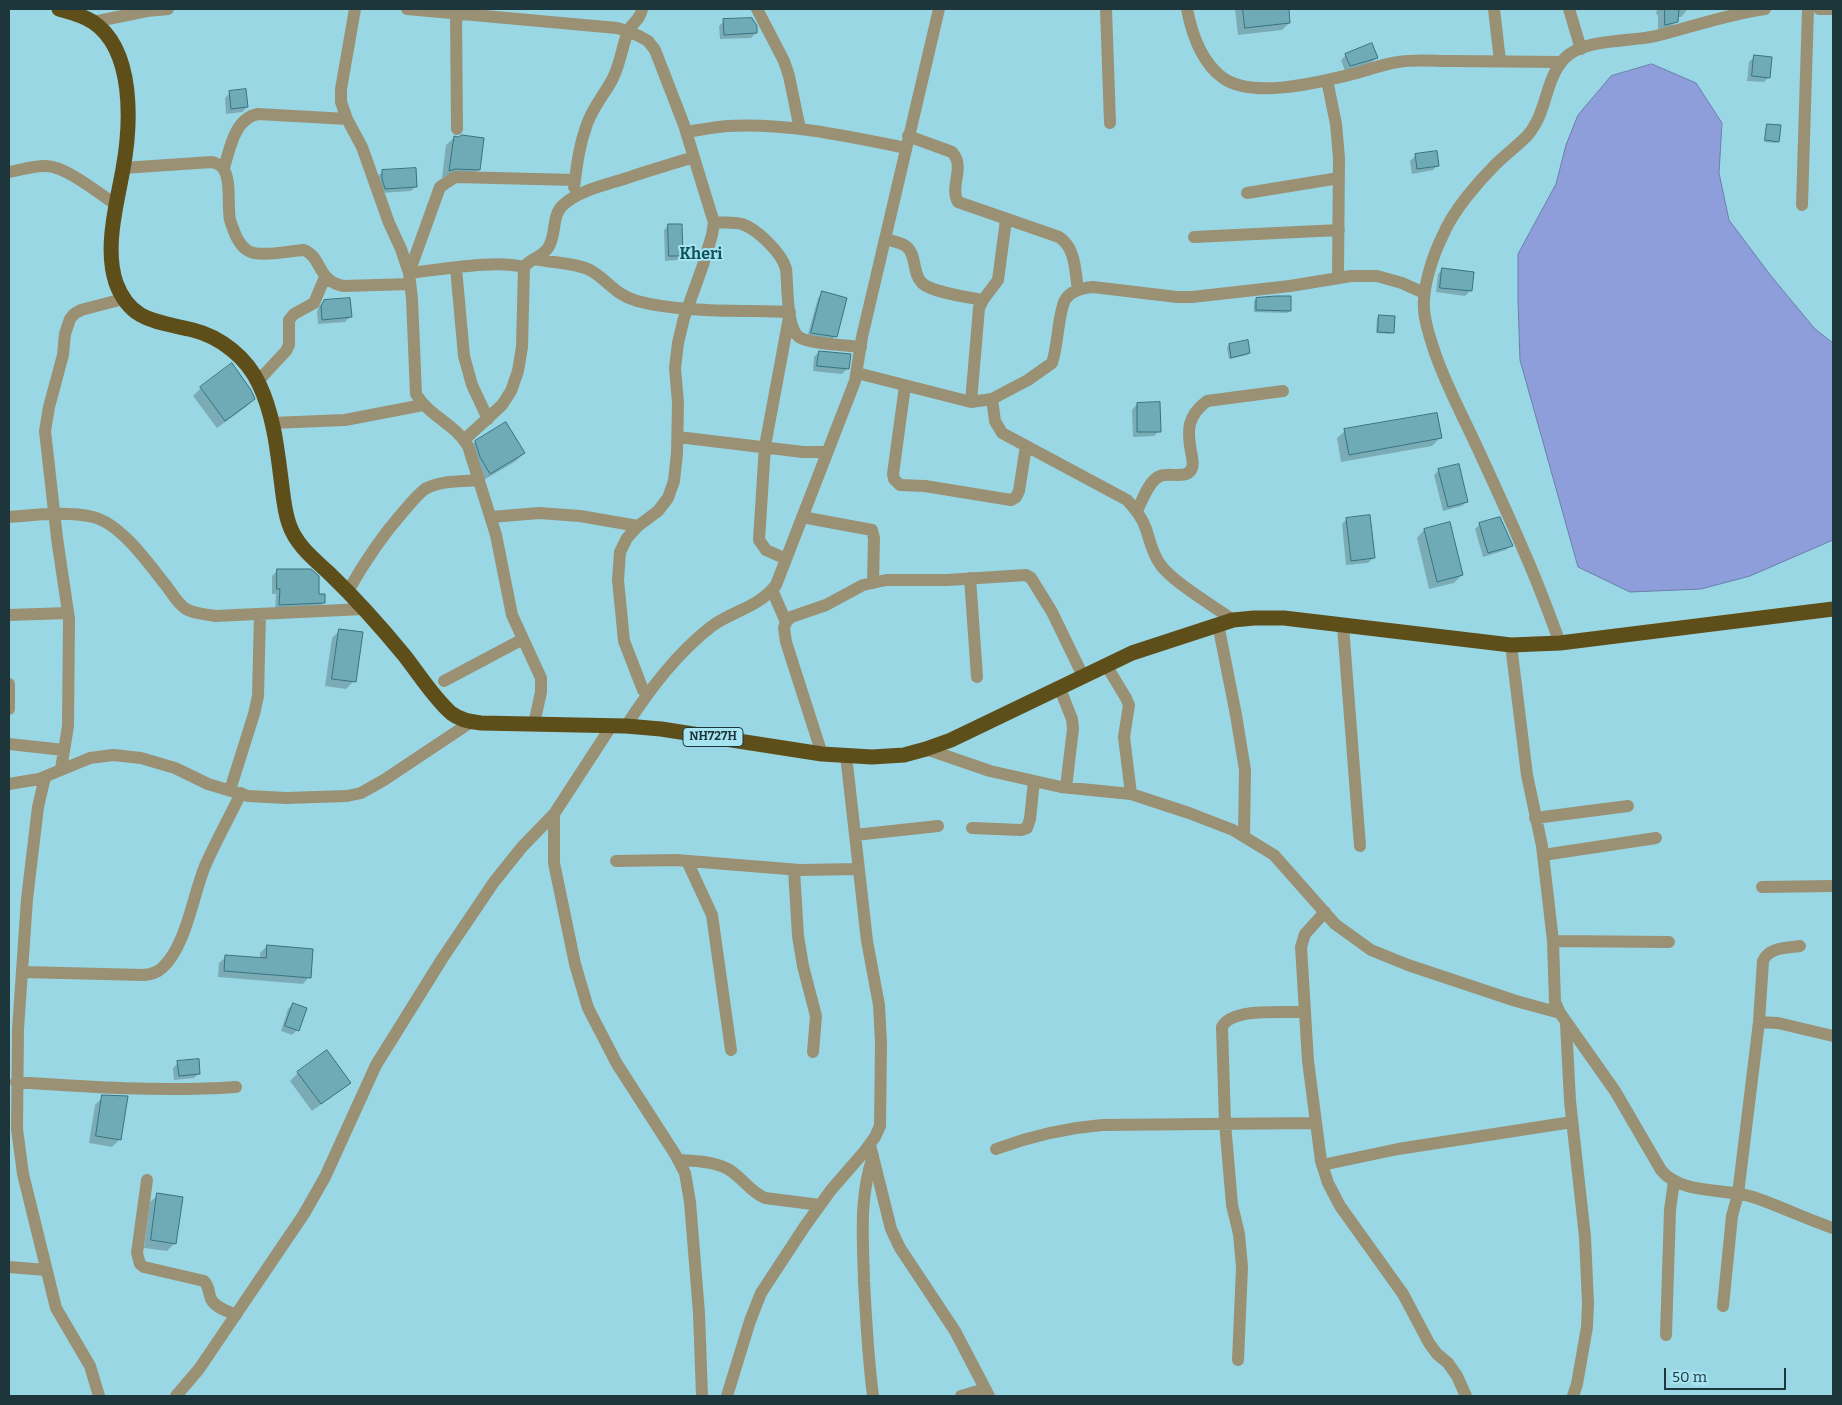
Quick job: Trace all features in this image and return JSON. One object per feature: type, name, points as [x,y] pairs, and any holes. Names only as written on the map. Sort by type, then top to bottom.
[{"type":"highway","name":"NH727H","points":[[59,9],[82,16],[102,29],[113,44],[122,63],[126,83],[128,126],[123,168],[115,204],[112,263],[123,299],[134,311],[146,319],[195,330],[228,346],[243,361],[258,381],[266,399],[272,423],[284,506],[289,525],[297,541],[310,556],[348,591],[400,650],[444,706],[453,714],[471,722],[661,729],[822,754],[888,756],[926,750],[1060,689],[1132,653],[1225,622],[1254,618],[1284,618],[1511,645],[1560,642],[1833,609]]},
{"type":"street","points":[[93,22],[118,13],[168,9]]},
{"type":"street","points":[[355,9],[341,89],[341,102],[347,119],[362,147],[389,223],[401,249],[409,278],[416,394],[423,405],[460,434],[464,440],[496,535],[512,615],[541,678],[541,692],[534,724]]},
{"type":"street","points":[[407,9],[465,12],[627,31],[648,41],[655,50],[686,132],[714,222],[704,265],[687,308],[678,343],[675,368],[678,437],[674,481],[668,498],[658,511],[638,526],[627,538],[620,552],[618,580],[624,641],[643,690],[647,694]]},
{"type":"street","points":[[572,200],[578,152],[588,122],[596,102],[613,79],[627,31],[641,17],[642,9]]},
{"type":"street","points":[[757,9],[784,62],[789,76],[800,129]]},
{"type":"street","points":[[176,1396],[199,1369],[316,1195],[376,1065],[417,998],[494,882],[522,847],[554,814],[619,726],[683,650],[713,626],[758,602],[768,595],[776,585],[855,381],[885,239],[939,9]]},
{"type":"street","points":[[1106,9],[1110,122]]},
{"type":"street","points":[[1187,9],[1194,39],[1202,54],[1213,68],[1224,78],[1236,84],[1259,88],[1297,86],[1397,62],[1561,62]]},
{"type":"street","points":[[1494,9],[1500,61]]},
{"type":"street","points":[[1569,9],[1581,49]]},
{"type":"street","points":[[1560,642],[1525,554],[1442,376],[1425,323],[1424,293],[1443,234],[1493,168],[1526,136],[1537,122],[1543,110],[1555,70],[1567,56],[1581,49],[1599,44],[1644,38],[1724,16],[1765,9]]},
{"type":"street","points":[[1802,205],[1808,9]]},
{"type":"street","points":[[1819,9],[1833,10]]},
{"type":"street","points":[[457,129],[465,12]]},
{"type":"street","points":[[1327,80],[1336,124],[1339,178],[1338,277]]},
{"type":"street","points":[[347,119],[258,114],[251,115],[239,126],[224,168],[227,179],[230,219],[242,246],[246,250],[254,253],[304,250],[309,252],[325,277],[332,283],[342,286],[409,278],[456,268],[529,263],[581,267],[598,276],[616,292],[636,301],[687,308],[790,312]]},
{"type":"street","points":[[686,132],[758,125],[907,142],[952,152],[958,161],[955,196],[958,202],[1059,237],[1066,242],[1071,247],[1078,290]]},
{"type":"street","points":[[464,440],[488,419],[511,391],[518,371],[522,347],[529,263],[548,248],[559,210],[564,204],[604,185],[694,157]]},
{"type":"street","points":[[123,168],[212,162],[224,168]]},
{"type":"street","points":[[9,172],[50,166],[69,174],[115,204]]},
{"type":"street","points":[[409,278],[440,187],[455,177],[575,180]]},
{"type":"street","points":[[1246,193],[1339,178]]},
{"type":"street","points":[[971,402],[978,317],[983,300],[998,280],[1006,220]]},
{"type":"street","points":[[714,222],[741,224],[757,234],[784,260],[791,322],[794,332],[800,338],[809,341],[861,347]]},
{"type":"street","points":[[1194,237],[1339,230]]},
{"type":"street","points":[[885,239],[907,247],[911,252],[916,275],[924,285],[983,300]]},
{"type":"street","points":[[456,268],[464,356],[472,385],[488,419]]},
{"type":"street","points":[[856,373],[971,402],[992,399],[1028,380],[1052,363],[1066,299],[1083,288],[1093,287],[1177,297],[1192,297],[1290,286],[1338,277],[1377,276],[1402,283],[1424,293]]},
{"type":"street","points":[[258,381],[286,351],[289,345],[289,320],[294,314],[314,303],[325,277]]},
{"type":"street","points":[[61,769],[69,707],[68,613],[45,431],[70,318],[81,310],[123,299]]},
{"type":"street","points":[[787,557],[784,558],[766,550],[759,540],[765,446],[790,312]]},
{"type":"street","points":[[905,386],[893,474],[894,479],[900,485],[925,486],[1011,500],[1016,497],[1019,491],[1026,446]]},
{"type":"street","points":[[1137,511],[1156,478],[1161,475],[1186,474],[1190,471],[1193,462],[1188,436],[1189,424],[1201,405],[1207,401],[1283,391]]},
{"type":"street","points":[[992,399],[997,427],[1002,433],[1127,500],[1137,511],[1145,527],[1154,554],[1161,566],[1225,622],[1236,715],[1245,770],[1244,836]]},
{"type":"street","points":[[272,423],[346,420],[423,405]]},
{"type":"street","points":[[678,437],[803,452],[827,452]]},
{"type":"street","points":[[348,591],[366,558],[380,538],[425,490],[437,485],[479,480]]},
{"type":"street","points":[[9,517],[54,513],[93,517],[106,522],[119,532],[144,559],[183,607],[194,613],[215,616],[364,609]]},
{"type":"street","points":[[491,518],[539,513],[580,516],[638,526]]},
{"type":"street","points":[[802,517],[872,530],[874,538],[872,583]]},
{"type":"street","points":[[822,754],[786,642],[784,628],[786,622],[791,617],[826,605],[863,585],[886,580],[1022,575],[1031,578],[1052,612],[1083,676]]},
{"type":"street","points":[[970,578],[977,677]]},
{"type":"street","points":[[772,590],[786,622]]},
{"type":"street","points":[[9,615],[68,613]]},
{"type":"street","points":[[22,972],[144,975],[154,973],[162,968],[173,954],[185,929],[206,866],[235,792],[258,696],[260,614]]},
{"type":"street","points":[[1343,626],[1360,846]]},
{"type":"street","points":[[444,681],[523,639]]},
{"type":"street","points":[[1511,645],[1524,756],[1543,855],[1553,941],[1555,1002],[1563,1019],[1615,1091],[1661,1170],[1670,1180],[1705,1190],[1753,1197],[1833,1228]]},
{"type":"street","points":[[1106,665],[1129,705],[1124,737],[1131,794]]},
{"type":"street","points":[[9,684],[9,709]]},
{"type":"street","points":[[1060,689],[1072,719],[1073,729],[1066,787]]},
{"type":"street","points":[[9,784],[21,784],[45,777],[90,758],[113,755],[141,758],[175,768],[208,784],[248,796],[313,798],[347,796],[361,792],[408,765],[471,722]]},
{"type":"street","points":[[9,744],[64,750]]},
{"type":"street","points":[[926,750],[990,771],[1066,787],[1131,794],[1233,830],[1274,855],[1346,933],[1371,950],[1408,965],[1563,1019]]},
{"type":"street","points":[[846,756],[867,941],[881,1024],[880,1126],[871,1150],[863,1197],[862,1235],[866,1327],[873,1396]]},
{"type":"street","points":[[45,777],[38,806],[27,899],[22,972],[14,1018],[18,1129],[23,1174],[56,1308],[90,1366],[99,1396]]},
{"type":"street","points":[[972,828],[1021,830],[1027,828],[1030,819],[1034,780]]},
{"type":"street","points":[[1535,818],[1628,806]]},
{"type":"street","points":[[554,814],[554,864],[575,964],[588,1008],[616,1064],[678,1160],[685,1174],[690,1202],[699,1313],[702,1396]]},
{"type":"street","points":[[855,835],[938,826]]},
{"type":"street","points":[[1543,855],[1656,838]]},
{"type":"street","points":[[616,861],[687,861],[794,870],[859,869]]},
{"type":"street","points":[[687,861],[712,915],[731,1050]]},
{"type":"street","points":[[794,870],[798,936],[803,966],[816,1016],[813,1052]]},
{"type":"street","points":[[1762,888],[1833,886]]},
{"type":"street","points":[[1325,912],[1305,934],[1301,948],[1308,1061],[1322,1165],[1333,1194],[1371,1251],[1403,1294],[1429,1343],[1437,1354],[1448,1363],[1466,1396]]},
{"type":"street","points":[[1553,941],[1669,942]]},
{"type":"street","points":[[1723,1306],[1732,1216],[1738,1194],[1759,1022],[1763,961],[1765,956],[1774,950],[1800,946]]},
{"type":"street","points":[[1238,1360],[1242,1267],[1241,1248],[1232,1205],[1225,1123],[1222,1027],[1225,1021],[1241,1014],[1305,1012]]},
{"type":"street","points":[[1563,1019],[1585,1237],[1588,1303],[1587,1327],[1577,1384],[1573,1396]]},
{"type":"street","points":[[1759,1022],[1784,1024],[1833,1036]]},
{"type":"street","points":[[16,1082],[136,1089],[236,1087]]},
{"type":"street","points":[[1322,1165],[1398,1149],[1572,1122]]},
{"type":"street","points":[[996,1149],[1026,1138],[1078,1127],[1225,1123],[1316,1123]]},
{"type":"street","points":[[727,1396],[750,1320],[762,1293],[820,1205],[871,1150]]},
{"type":"street","points":[[871,1150],[891,1229],[900,1248],[954,1331],[987,1393],[961,1396]]},
{"type":"street","points":[[678,1160],[705,1162],[728,1170],[758,1195],[765,1198],[820,1205]]},
{"type":"street","points":[[147,1180],[137,1253],[140,1264],[144,1267],[204,1281],[208,1284],[210,1297],[214,1304],[236,1315]]},
{"type":"street","points":[[1666,1335],[1670,1210],[1674,1181]]},
{"type":"street","points":[[9,1267],[46,1270]]},
{"type":"water","points":[[1652,64],[1696,83],[1722,123],[1719,173],[1729,220],[1771,276],[1815,329],[1833,343],[1833,540],[1750,576],[1701,589],[1630,592],[1578,567],[1520,360],[1518,254],[1556,184],[1566,145],[1578,115],[1611,76]]},
{"type":"building","points":[[1243,9],[1289,9],[1290,23],[1245,28]]},
{"type":"building","points":[[1665,9],[1679,9],[1678,22],[1665,25]]},
{"type":"building","points":[[752,18],[757,26],[757,33],[724,35],[723,19]]},
{"type":"building","points":[[1372,43],[1378,58],[1350,66],[1345,54]]},
{"type":"building","points":[[1754,55],[1772,57],[1770,78],[1752,76]]},
{"type":"building","points":[[246,89],[248,107],[231,109],[229,91]]},
{"type":"building","points":[[1767,124],[1781,125],[1779,142],[1765,140]]},
{"type":"building","points":[[462,135],[484,138],[480,170],[455,169],[449,171],[454,136]]},
{"type":"building","points":[[1437,151],[1439,166],[1417,169],[1415,154]]},
{"type":"building","points":[[416,168],[417,187],[385,189],[382,170]]},
{"type":"building","points":[[668,224],[682,224],[683,256],[669,256]]},
{"type":"building","points":[[1442,268],[1474,272],[1472,291],[1440,288]]},
{"type":"building","points":[[822,291],[847,298],[837,337],[811,333]]},
{"type":"building","points":[[1291,296],[1291,311],[1256,310],[1256,298]]},
{"type":"building","points":[[350,298],[352,317],[322,320],[321,306],[324,300]]},
{"type":"building","points":[[1379,315],[1395,316],[1394,333],[1378,332]]},
{"type":"building","points":[[1248,340],[1250,353],[1231,358],[1229,344]]},
{"type":"building","points":[[819,351],[851,354],[849,369],[817,366]]},
{"type":"building","points":[[232,363],[255,399],[225,421],[200,387]]},
{"type":"building","points":[[1160,402],[1161,432],[1137,432],[1137,403]]},
{"type":"building","points":[[1437,413],[1442,438],[1349,455],[1344,429]]},
{"type":"building","points":[[506,422],[525,453],[490,474],[480,457],[475,441]]},
{"type":"building","points":[[1459,464],[1468,502],[1448,507],[1438,469]]},
{"type":"building","points":[[1370,515],[1375,558],[1351,561],[1346,518]]},
{"type":"building","points":[[1500,517],[1513,546],[1488,553],[1479,523]]},
{"type":"building","points":[[1450,522],[1463,575],[1437,582],[1424,529]]},
{"type":"building","points":[[277,569],[311,569],[319,576],[319,594],[325,594],[325,603],[279,605],[280,589],[277,589]]},
{"type":"building","points":[[339,629],[363,632],[356,682],[332,679]]},
{"type":"building","points":[[267,945],[313,949],[311,978],[224,971],[225,955],[266,958]]},
{"type":"building","points":[[293,1003],[307,1008],[299,1031],[285,1026]]},
{"type":"building","points":[[327,1050],[351,1083],[321,1104],[297,1072]]},
{"type":"building","points":[[199,1059],[200,1074],[179,1076],[177,1061]]},
{"type":"building","points":[[102,1095],[128,1096],[121,1140],[96,1136]]},
{"type":"building","points":[[157,1193],[183,1197],[176,1244],[151,1240]]},
{"type":"district","name":"Kheri","points":[[701,255]]}]
